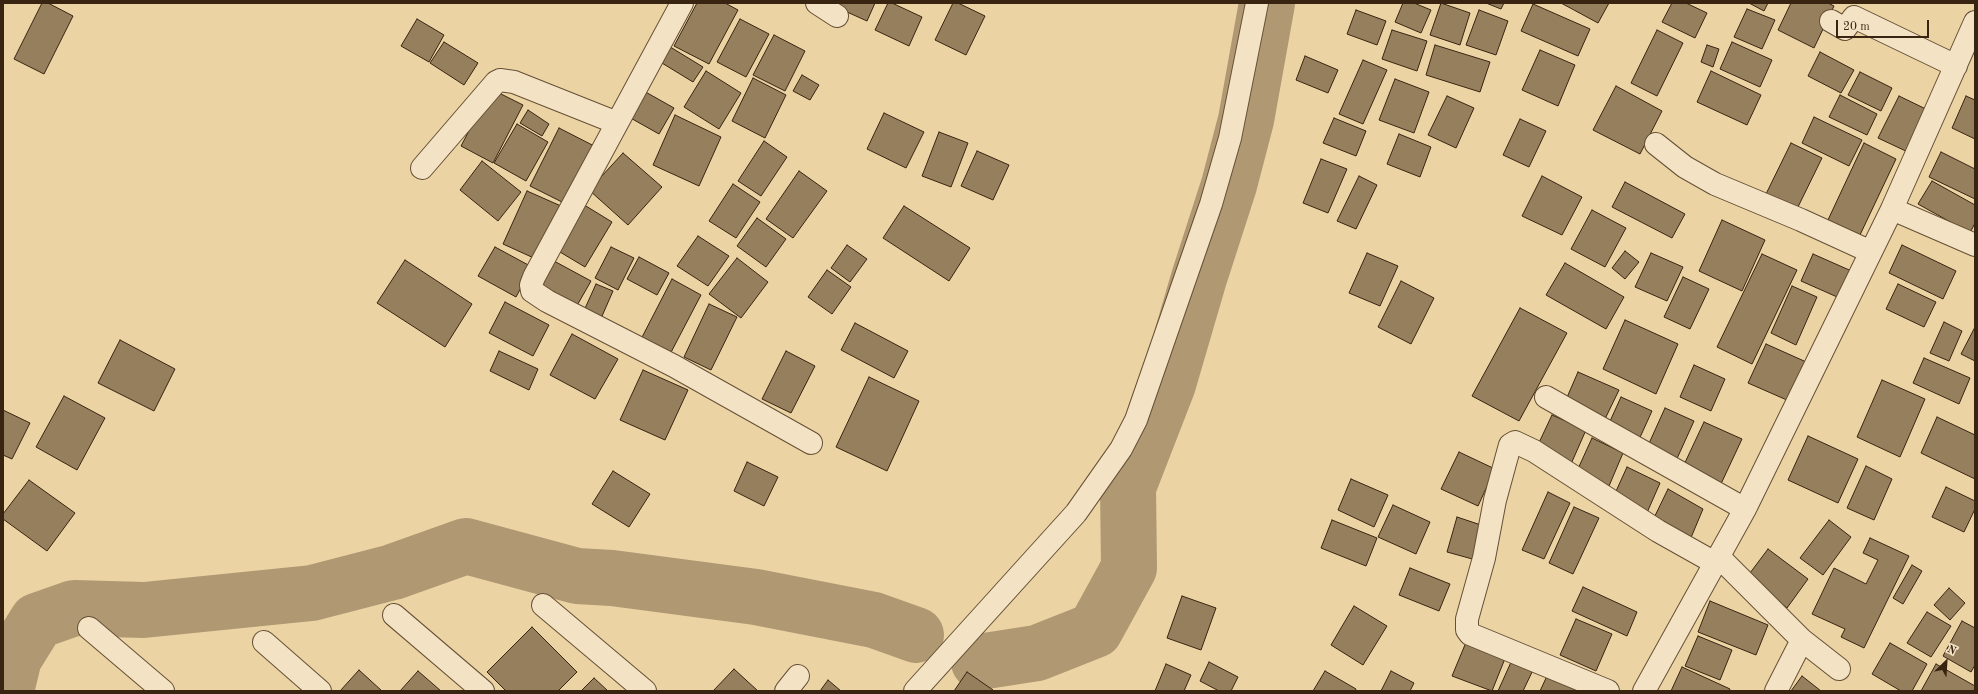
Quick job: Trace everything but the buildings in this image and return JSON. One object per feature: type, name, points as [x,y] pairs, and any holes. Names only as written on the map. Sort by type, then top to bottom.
[{"type":"street","points":[[682,3],[534,277],[531,285],[532,291],[554,305],[674,366],[811,443]]},
{"type":"street","points":[[817,3],[838,16]]},
{"type":"street","points":[[915,691],[1076,513],[1121,449],[1133,426],[1211,204],[1230,138],[1257,3]]},
{"type":"street","points":[[1831,21],[1845,29],[1854,17],[1956,66]]},
{"type":"street","points":[[1644,691],[1745,509],[1892,209],[1975,22]]},
{"type":"street","points":[[422,168],[496,82],[500,80],[514,82],[617,123]]},
{"type":"street","points":[[1656,144],[1685,168],[1705,179],[1871,252]]},
{"type":"street","points":[[1892,209],[1975,245]]},
{"type":"street","points":[[1546,397],[1745,509]]},
{"type":"street","points":[[1608,691],[1470,634],[1467,630],[1467,619],[1484,558],[1495,500],[1510,445],[1515,442],[1534,451],[1658,531],[1717,560],[1802,640],[1839,669]]},
{"type":"street","points":[[543,605],[645,691]]},
{"type":"street","points":[[394,615],[483,691]]},
{"type":"street","points":[[89,628],[163,691]]},
{"type":"street","points":[[1776,691],[1802,640]]},
{"type":"street","points":[[264,642],[320,691]]},
{"type":"waterway","points":[[979,662],[1037,653],[1095,630],[1129,568],[1128,487],[1168,384],[1199,278],[1229,185],[1246,120],[1267,3]]},
{"type":"waterway","points":[[6,691],[14,658],[37,621],[74,608],[144,610],[312,593],[393,572],[466,546],[577,576],[612,578],[756,597],[874,620],[916,635]]}]
